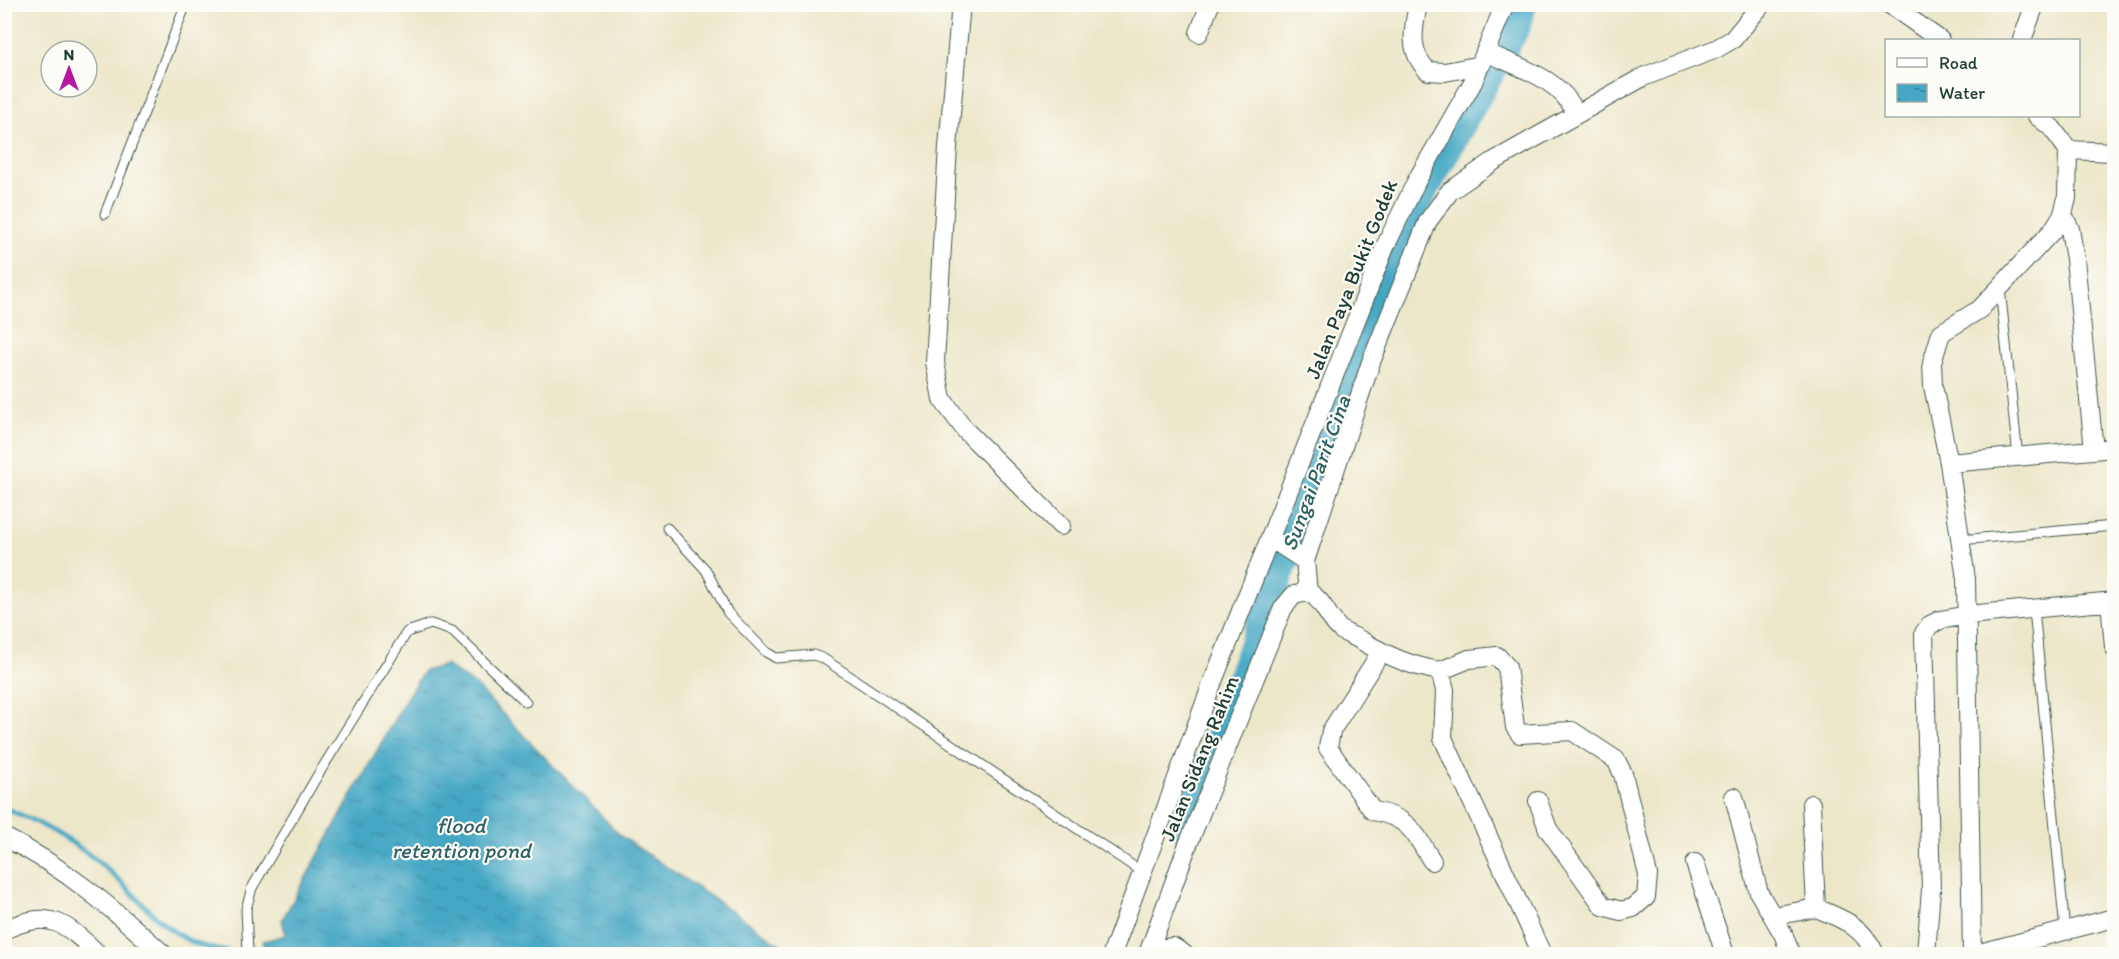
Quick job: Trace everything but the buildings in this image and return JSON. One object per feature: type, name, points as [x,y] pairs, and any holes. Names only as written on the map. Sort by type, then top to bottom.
[{"type":"street","points":[[961,4],[948,147],[935,350],[936,371],[942,399],[966,431],[1061,526]]},
{"type":"street","points":[[1200,33],[1210,4]]},
{"type":"street","points":[[1418,4],[1413,30],[1413,49],[1419,62],[1428,71],[1444,72],[1487,58],[1512,63],[1532,71],[1573,107]]},
{"type":"street","name":"Jalan Paya Bukit Godek","points":[[1112,954],[1213,681],[1272,540],[1385,247],[1417,180],[1487,58],[1504,4]]},
{"type":"street","points":[[1306,575],[1371,362],[1428,221],[1450,191],[1573,107],[1733,39],[1762,4]]},
{"type":"street","points":[[1889,4],[1939,39]]},
{"type":"street","points":[[2022,39],[2035,4]]},
{"type":"street","points":[[2038,117],[2052,128],[2068,150],[2067,198],[2063,214],[2053,230],[1980,309],[1941,333],[1932,363],[1933,386],[1948,463],[1966,579],[1974,954],[2115,918]]},
{"type":"street","points":[[2068,150],[2115,152]]},
{"type":"street","points":[[2063,214],[2070,229],[2075,259],[2094,450]]},
{"type":"street","points":[[1948,463],[2115,448]]},
{"type":"street","points":[[1272,540],[1306,575],[1326,613],[1342,630],[1410,666],[1440,671],[1469,659],[1497,656],[1507,667],[1515,727],[1520,734],[1572,731],[1616,760],[1623,774],[1648,875],[1646,897],[1633,908],[1621,911],[1603,906],[1548,829],[1538,801]]},
{"type":"street","name":"Jalan Sidang Rahim","points":[[1149,952],[1187,847],[1283,608],[1306,575]]},
{"type":"street","points":[[1926,954],[1931,890],[1924,633],[1930,625],[1968,615],[2112,601],[2115,647]]},
{"type":"street","points":[[1381,652],[1330,731],[1328,748],[1372,811],[1391,814],[1410,825],[1432,861]]},
{"type":"street","points":[[1440,671],[1445,690],[1443,738],[1542,954]]},
{"type":"street","points":[[1734,797],[1759,892],[1774,916],[1791,954]]},
{"type":"street","points":[[1810,804],[1816,908]]},
{"type":"street","points":[[4,837],[57,866],[84,886],[163,954]]},
{"type":"street","points":[[1695,863],[1725,954]]},
{"type":"street","points":[[1774,916],[1816,908],[1852,922],[1875,954]]},
{"type":"street","points":[[4,930],[38,918],[54,920],[70,928],[98,954]]},
{"type":"street","points":[[1149,952],[1173,947],[1184,954]]},
{"type":"lane","points":[[105,214],[186,4]]},
{"type":"lane","points":[[2000,285],[2018,457]]},
{"type":"lane","points":[[1960,540],[2115,526]]},
{"type":"lane","points":[[667,528],[706,570],[728,613],[766,652],[776,658],[814,655],[824,659],[1142,872]]},
{"type":"lane","points":[[2034,609],[2065,931]]},
{"type":"lane","points":[[248,954],[246,909],[252,888],[316,778],[407,632],[431,624],[452,631],[526,702]]},
{"type":"water","name":"flood retention pond","points":[[446,665],[476,686],[621,836],[795,954],[263,954],[263,941],[286,935],[282,920],[407,697],[424,671]]},
{"type":"waterway","name":"Sungai Parit Cina","points":[[1187,828],[1411,213],[1516,26],[1522,4]]},
{"type":"waterway","points":[[4,808],[41,824],[85,852],[114,875],[176,933],[194,943],[239,952]]}]
